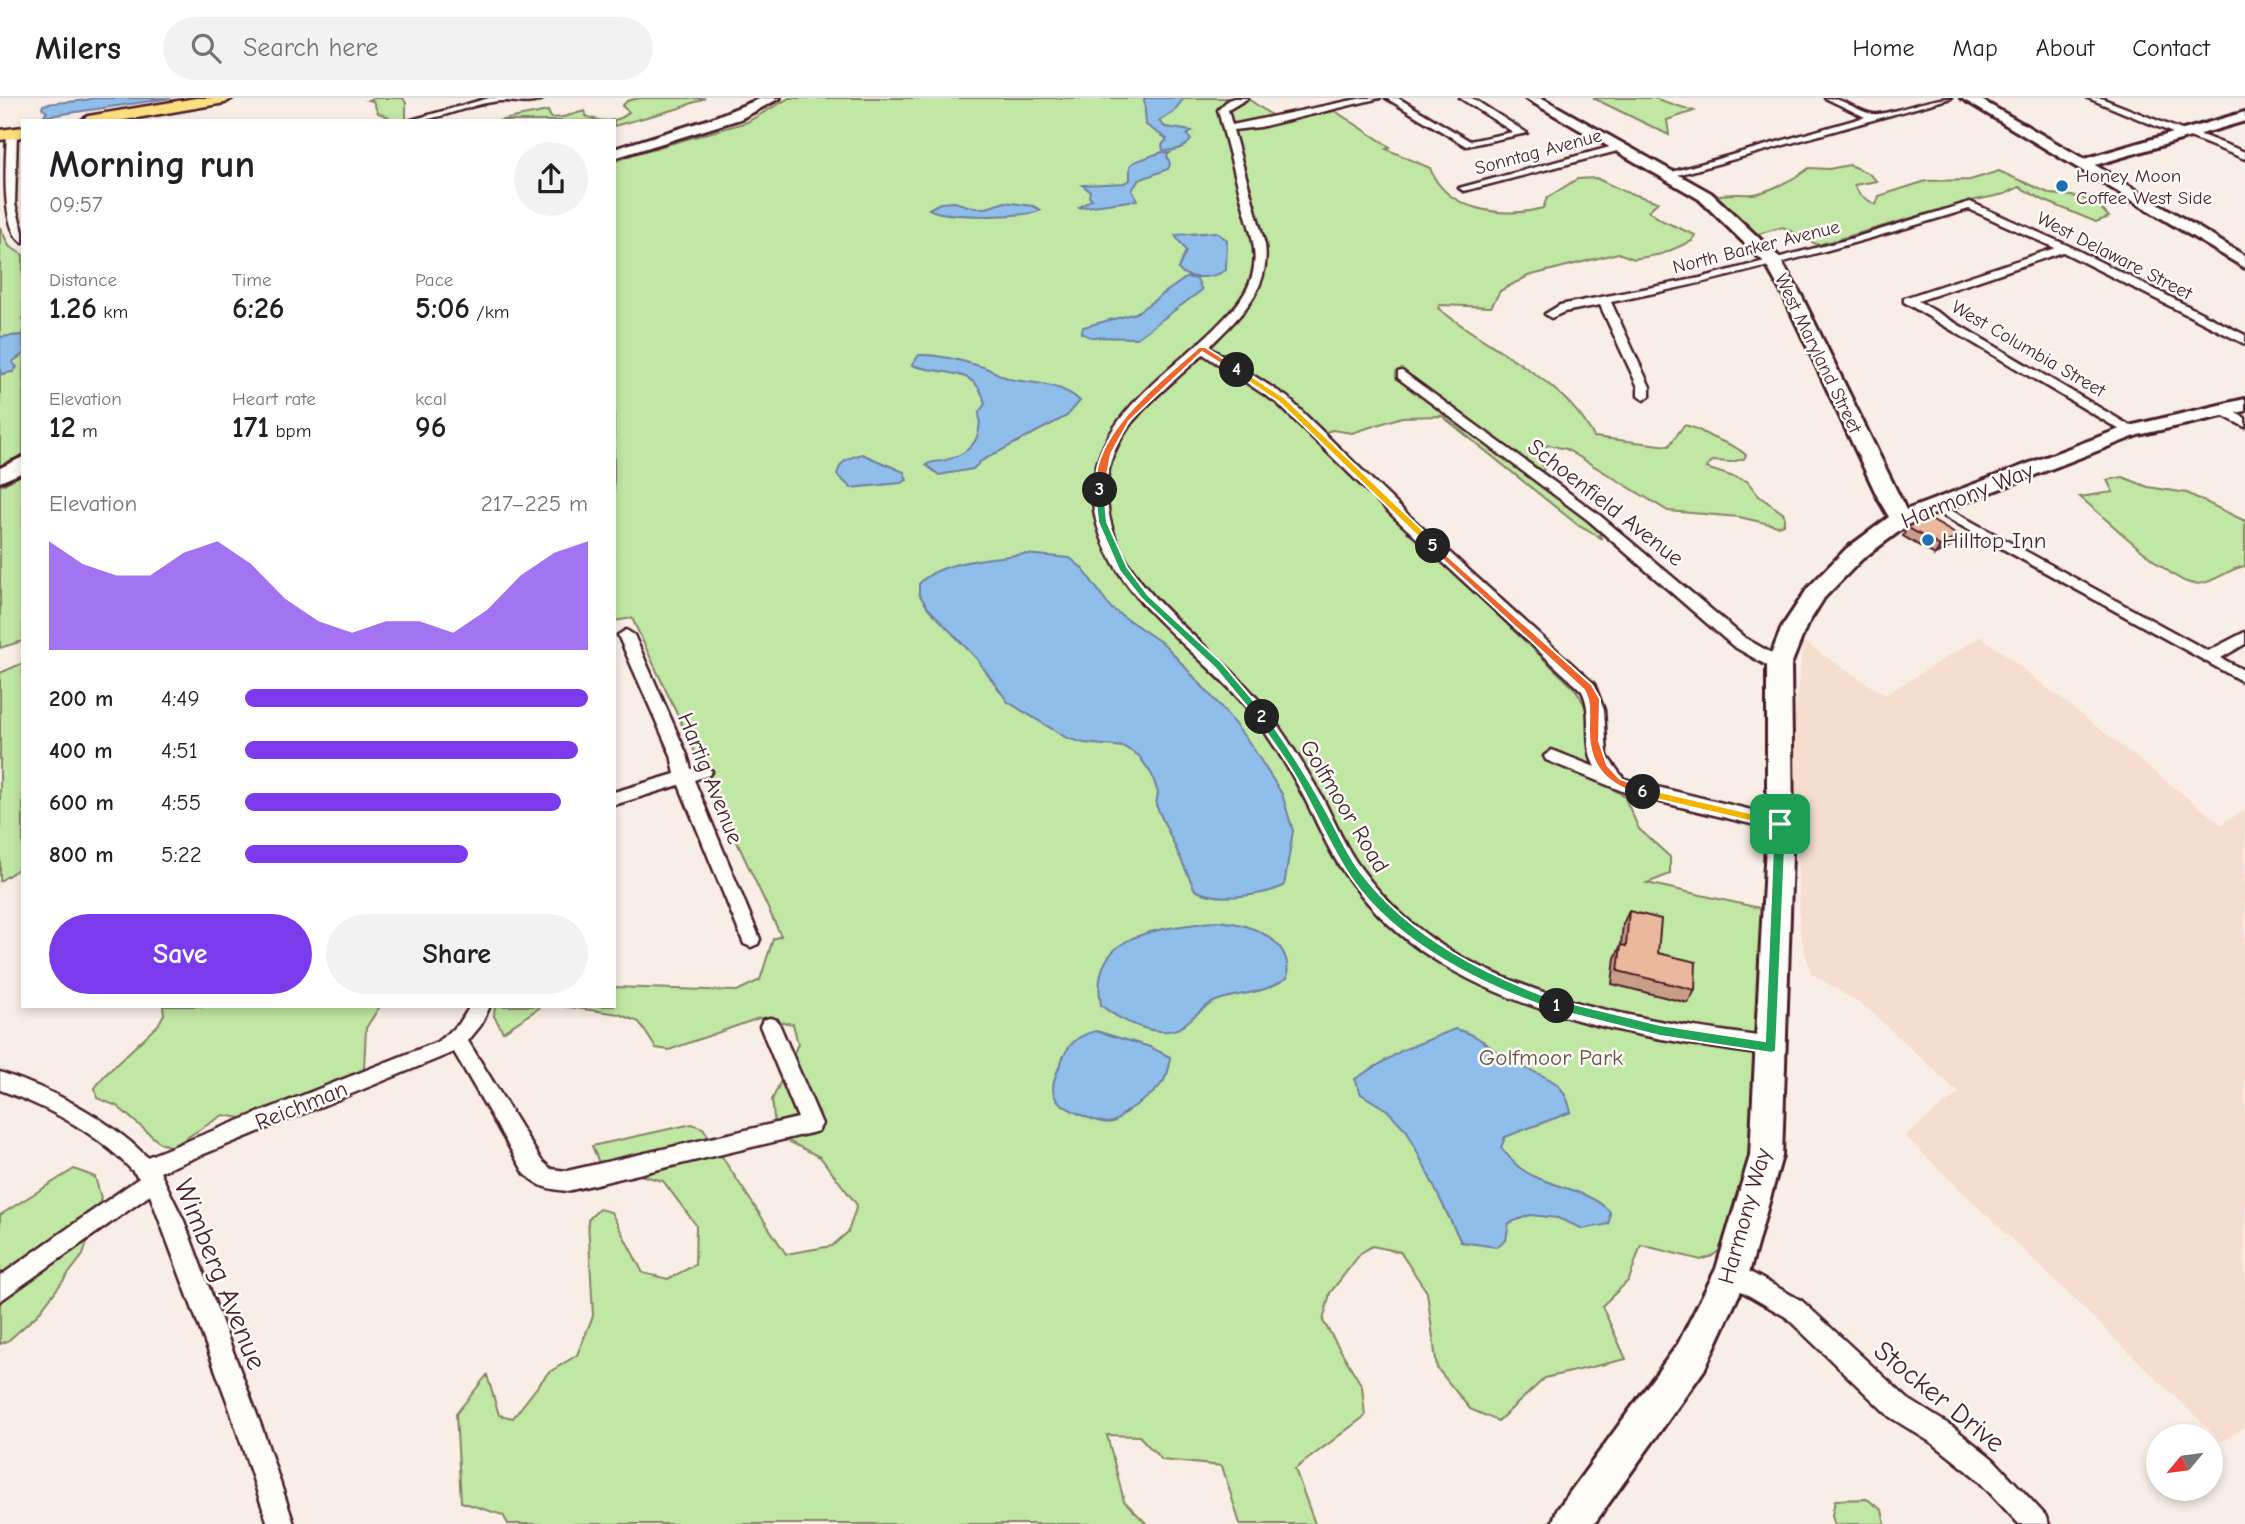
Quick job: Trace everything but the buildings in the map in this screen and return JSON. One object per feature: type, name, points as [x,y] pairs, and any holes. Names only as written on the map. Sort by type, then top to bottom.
[{"type":"main road","points":[[100,119],[225,98]]},
{"type":"main road","points":[[616,153],[649,141],[732,119],[773,98]]},
{"type":"main road","points":[[2083,164],[2245,116]]},
{"type":"street","points":[[419,119],[456,107],[501,98],[539,98]]},
{"type":"street","points":[[1229,128],[1260,124],[1375,98]]},
{"type":"street","points":[[1391,98],[1469,144],[1522,133],[1465,98]]},
{"type":"street","name":"West Maryland Street","points":[[1532,98],[1705,196],[1772,260],[1792,295],[1889,500],[1902,519]]},
{"type":"street","points":[[1830,98],[1874,118]]},
{"type":"street","points":[[1670,174],[1947,98]]},
{"type":"street","points":[[1968,98],[2245,262]]},
{"type":"street","points":[[2093,98],[2245,156]]},
{"type":"street","name":"Golfmoor Road","points":[[1237,100],[1223,110],[1259,245],[1260,271],[1249,299],[1202,348],[1136,408],[1114,437],[1099,484],[1103,522],[1123,568],[1145,597],[1219,665],[1241,689],[1280,742],[1357,877],[1398,921],[1430,945],[1465,967],[1527,995],[1619,1022],[1772,1047]]},
{"type":"street","points":[[11,133],[8,181],[18,218],[16,232],[21,238]]},
{"type":"street","name":"Sonntag Avenue","points":[[1464,188],[1621,147]]},
{"type":"street","points":[[10,162],[21,160]]},
{"type":"street","name":"North Barker Avenue","points":[[1550,314],[1560,309],[1701,281],[1772,260],[1854,241],[1968,206]]},
{"type":"street","name":"West Delaware Street","points":[[1968,206],[1979,208],[2065,248],[2245,340]]},
{"type":"street","name":"West Columbia Street","points":[[2065,248],[1908,300],[2132,430]]},
{"type":"street","points":[[1604,300],[1644,387],[1644,396]]},
{"type":"street","points":[[1202,348],[1282,400],[1400,515],[1588,688],[1596,708],[1595,748],[1602,766],[1616,782]]},
{"type":"street","name":"Schoenfield Avenue","points":[[1402,375],[1594,517],[1740,642],[1779,665]]},
{"type":"street","name":"Harmony Way","points":[[1571,1524],[1691,1357],[1732,1273],[1766,1156],[1780,824],[1779,665],[1794,627],[1816,593],[1854,554],[1902,519],[2132,430],[2238,412]]},
{"type":"street","points":[[0,476],[21,464]]},
{"type":"street","points":[[1934,505],[2245,678]]},
{"type":"street","name":"Hartig Avenue","points":[[626,635],[679,755],[684,777],[751,939]]},
{"type":"street","points":[[2208,657],[2245,637]]},
{"type":"street","points":[[1552,756],[1651,794],[1780,824]]},
{"type":"street","points":[[616,798],[703,771]]},
{"type":"street","points":[[479,1008],[473,1023],[457,1040],[533,1167],[542,1176],[553,1181],[580,1180],[811,1124],[771,1026]]},
{"type":"street","name":"Reichman","points":[[0,1290],[148,1174],[444,1048],[457,1040]]},
{"type":"street","name":"Wimberg Avenue","points":[[0,1081],[52,1102],[93,1126],[148,1174],[175,1230],[236,1391],[281,1524]]},
{"type":"street","name":"Stocker Drive","points":[[1732,1273],[1794,1309],[1899,1408],[1944,1436],[1984,1468],[2036,1524]]},
{"type":"shaded area","points":[[1981,636],[2221,824],[2245,810],[2245,1427],[2223,1441],[2223,1424],[2203,1424],[1905,1136],[1959,1093],[1867,1008],[1811,973],[1800,933],[1793,735],[1803,642],[1885,695]]},
{"type":"green space","points":[[403,98],[406,103],[406,119],[390,119],[378,113],[373,101],[368,100]]},
{"type":"green space","points":[[639,98],[705,98],[680,108],[616,125],[616,120],[629,112],[622,106],[627,101]]},
{"type":"green space","name":"Golfmoor Park","points":[[789,98],[1247,98],[1281,122],[1335,111],[1390,147],[1386,149],[1430,168],[1448,194],[1477,208],[1511,212],[1543,208],[1547,198],[1577,179],[1596,178],[1623,191],[1658,202],[1648,211],[1695,235],[1692,241],[1662,254],[1634,259],[1618,253],[1528,276],[1500,291],[1491,307],[1440,305],[1438,308],[1545,381],[1581,416],[1594,437],[1669,446],[1684,425],[1739,449],[1746,455],[1744,459],[1731,462],[1712,461],[1706,468],[1747,481],[1759,496],[1784,514],[1784,524],[1778,526],[1739,517],[1668,511],[1566,449],[1549,445],[1535,449],[1544,469],[1538,482],[1598,527],[1601,538],[1579,526],[1442,416],[1402,417],[1352,433],[1332,430],[1311,437],[1576,690],[1588,711],[1591,776],[1624,796],[1639,829],[1670,857],[1670,874],[1647,883],[1764,909],[1752,1082],[1762,1108],[1732,1241],[1712,1256],[1701,1260],[1641,1245],[1629,1280],[1602,1306],[1626,1359],[1545,1378],[1498,1421],[1470,1409],[1437,1368],[1427,1292],[1400,1252],[1372,1246],[1361,1253],[1330,1293],[1323,1321],[1362,1386],[1365,1416],[1295,1469],[1315,1524],[1240,1524],[1222,1466],[1162,1460],[1139,1436],[1107,1435],[1124,1501],[1147,1524],[508,1524],[503,1515],[461,1502],[456,1414],[487,1375],[499,1415],[513,1418],[548,1373],[577,1355],[593,1316],[588,1220],[599,1209],[611,1212],[643,1273],[668,1279],[695,1265],[696,1225],[663,1181],[600,1165],[592,1146],[692,1124],[703,1128],[786,1254],[832,1246],[848,1232],[857,1205],[820,1157],[776,1135],[772,1100],[798,1044],[793,1024],[759,1018],[669,1050],[656,1048],[639,1022],[619,1014],[576,1008],[616,1008],[616,987],[737,991],[760,980],[773,939],[781,936],[632,618],[616,621],[616,161],[747,122]]},
{"type":"green space","points":[[1593,98],[1654,98],[1694,111],[1667,120],[1669,135]]},
{"type":"green space","points":[[548,111],[551,118],[585,111],[586,116],[595,119],[508,119]]},
{"type":"green space","points":[[1849,165],[1868,173],[1877,181],[1854,185],[1860,195],[1876,205],[1879,196],[1926,181],[1970,180],[1999,171],[2051,194],[2081,197],[2101,208],[2109,217],[2096,222],[2019,187],[2005,194],[1971,201],[1818,245],[1783,227],[1754,235],[1713,197],[1759,193],[1798,176],[1809,168],[1829,169]]},
{"type":"green space","points":[[0,227],[9,246],[21,254],[21,335],[0,337]]},
{"type":"green space","points":[[21,355],[21,456],[0,470],[0,374],[6,374],[12,362]]},
{"type":"green space","points":[[21,475],[21,642],[0,648],[0,486]]},
{"type":"green space","points":[[2123,477],[2148,487],[2187,493],[2245,521],[2245,566],[2211,581],[2197,584],[2180,579],[2167,570],[2080,497],[2113,492],[2107,480]]},
{"type":"green space","points":[[21,664],[21,867],[0,881],[0,673]]},
{"type":"green space","points":[[163,1008],[379,1008],[366,1028],[364,1069],[355,1079],[247,1119],[223,1115],[172,1147],[160,1143],[117,1106],[97,1098],[95,1088],[104,1076],[158,1025],[164,1014]]},
{"type":"green space","points":[[495,1008],[539,1008],[503,1032],[494,1016]]},
{"type":"green space","points":[[74,1169],[95,1177],[101,1198],[83,1255],[37,1315],[8,1341],[0,1344],[0,1215]]},
{"type":"green space","points":[[1867,1499],[1882,1510],[1885,1524],[1834,1524],[1832,1515],[1835,1500]]},
{"type":"water","points":[[93,98],[171,98],[42,117],[47,112],[42,108],[43,105]]},
{"type":"water","points":[[1144,98],[1184,98],[1173,112],[1159,121],[1165,127],[1192,131],[1187,135],[1191,140],[1178,149],[1163,150],[1162,145],[1167,139],[1146,125]]},
{"type":"water","points":[[1162,152],[1170,153],[1167,155],[1170,164],[1168,169],[1139,180],[1132,190],[1137,200],[1078,208],[1092,199],[1089,197],[1090,191],[1082,185],[1124,183],[1130,180],[1130,166],[1134,162]]},
{"type":"water","points":[[954,202],[986,208],[1005,202],[1033,206],[1041,210],[1033,213],[985,216],[950,214],[929,209],[940,203]]},
{"type":"water","points":[[1216,232],[1227,240],[1226,270],[1204,277],[1181,272],[1178,269],[1186,251],[1175,235]]},
{"type":"water","points":[[1187,277],[1197,279],[1202,290],[1137,338],[1090,337],[1081,333],[1083,327],[1136,313]]},
{"type":"water","points":[[21,335],[21,355],[12,362],[17,367],[13,372],[0,374],[0,337]]},
{"type":"water","points":[[919,355],[960,360],[987,368],[1010,379],[1057,388],[1080,401],[1067,416],[981,461],[973,469],[939,475],[926,465],[952,458],[968,450],[977,438],[979,412],[985,404],[975,383],[966,377],[912,365]]},
{"type":"water","points":[[862,454],[904,472],[907,480],[901,483],[851,488],[837,475],[838,470],[845,461]]},
{"type":"water","points":[[1025,554],[1070,558],[1082,568],[1111,608],[1165,645],[1222,708],[1251,745],[1282,794],[1293,831],[1284,886],[1264,893],[1227,897],[1195,890],[1156,805],[1158,793],[1152,775],[1139,756],[1124,747],[1084,743],[1067,738],[1008,702],[976,658],[928,608],[919,594],[919,584],[940,570],[969,561]]},
{"type":"water","points":[[1219,921],[1256,930],[1276,943],[1287,964],[1287,978],[1260,991],[1211,1003],[1181,1027],[1172,1030],[1139,1027],[1101,1005],[1100,980],[1106,961],[1118,947],[1135,937],[1155,931]]},
{"type":"water","points":[[1455,1029],[1482,1040],[1516,1064],[1551,1080],[1563,1091],[1571,1112],[1505,1137],[1501,1148],[1517,1166],[1531,1175],[1579,1192],[1601,1204],[1610,1212],[1609,1224],[1583,1229],[1558,1218],[1530,1215],[1509,1223],[1506,1240],[1496,1247],[1461,1242],[1407,1131],[1387,1110],[1361,1094],[1355,1079],[1403,1050]]},
{"type":"water","points":[[1096,1031],[1150,1047],[1170,1057],[1167,1074],[1158,1088],[1117,1120],[1107,1123],[1073,1111],[1055,1097],[1053,1085],[1069,1047],[1083,1036]]},
{"type":"place","name":"Honey Moon Coffee West Side","points":[[2062,186]]},
{"type":"place","name":"Hilltop Inn","points":[[1928,540]]},
{"type":"route","points":[[1202,348],[1282,400],[1400,515],[1588,688],[1595,699],[1595,748],[1602,766],[1616,782],[1651,794],[1780,824],[1772,1047],[1660,1030],[1587,1014],[1527,995],[1465,967],[1398,921],[1370,893],[1336,842],[1280,742],[1241,689],[1219,665],[1145,597],[1123,568],[1107,536],[1100,502],[1101,471],[1114,437],[1136,408],[1202,348]]}]
